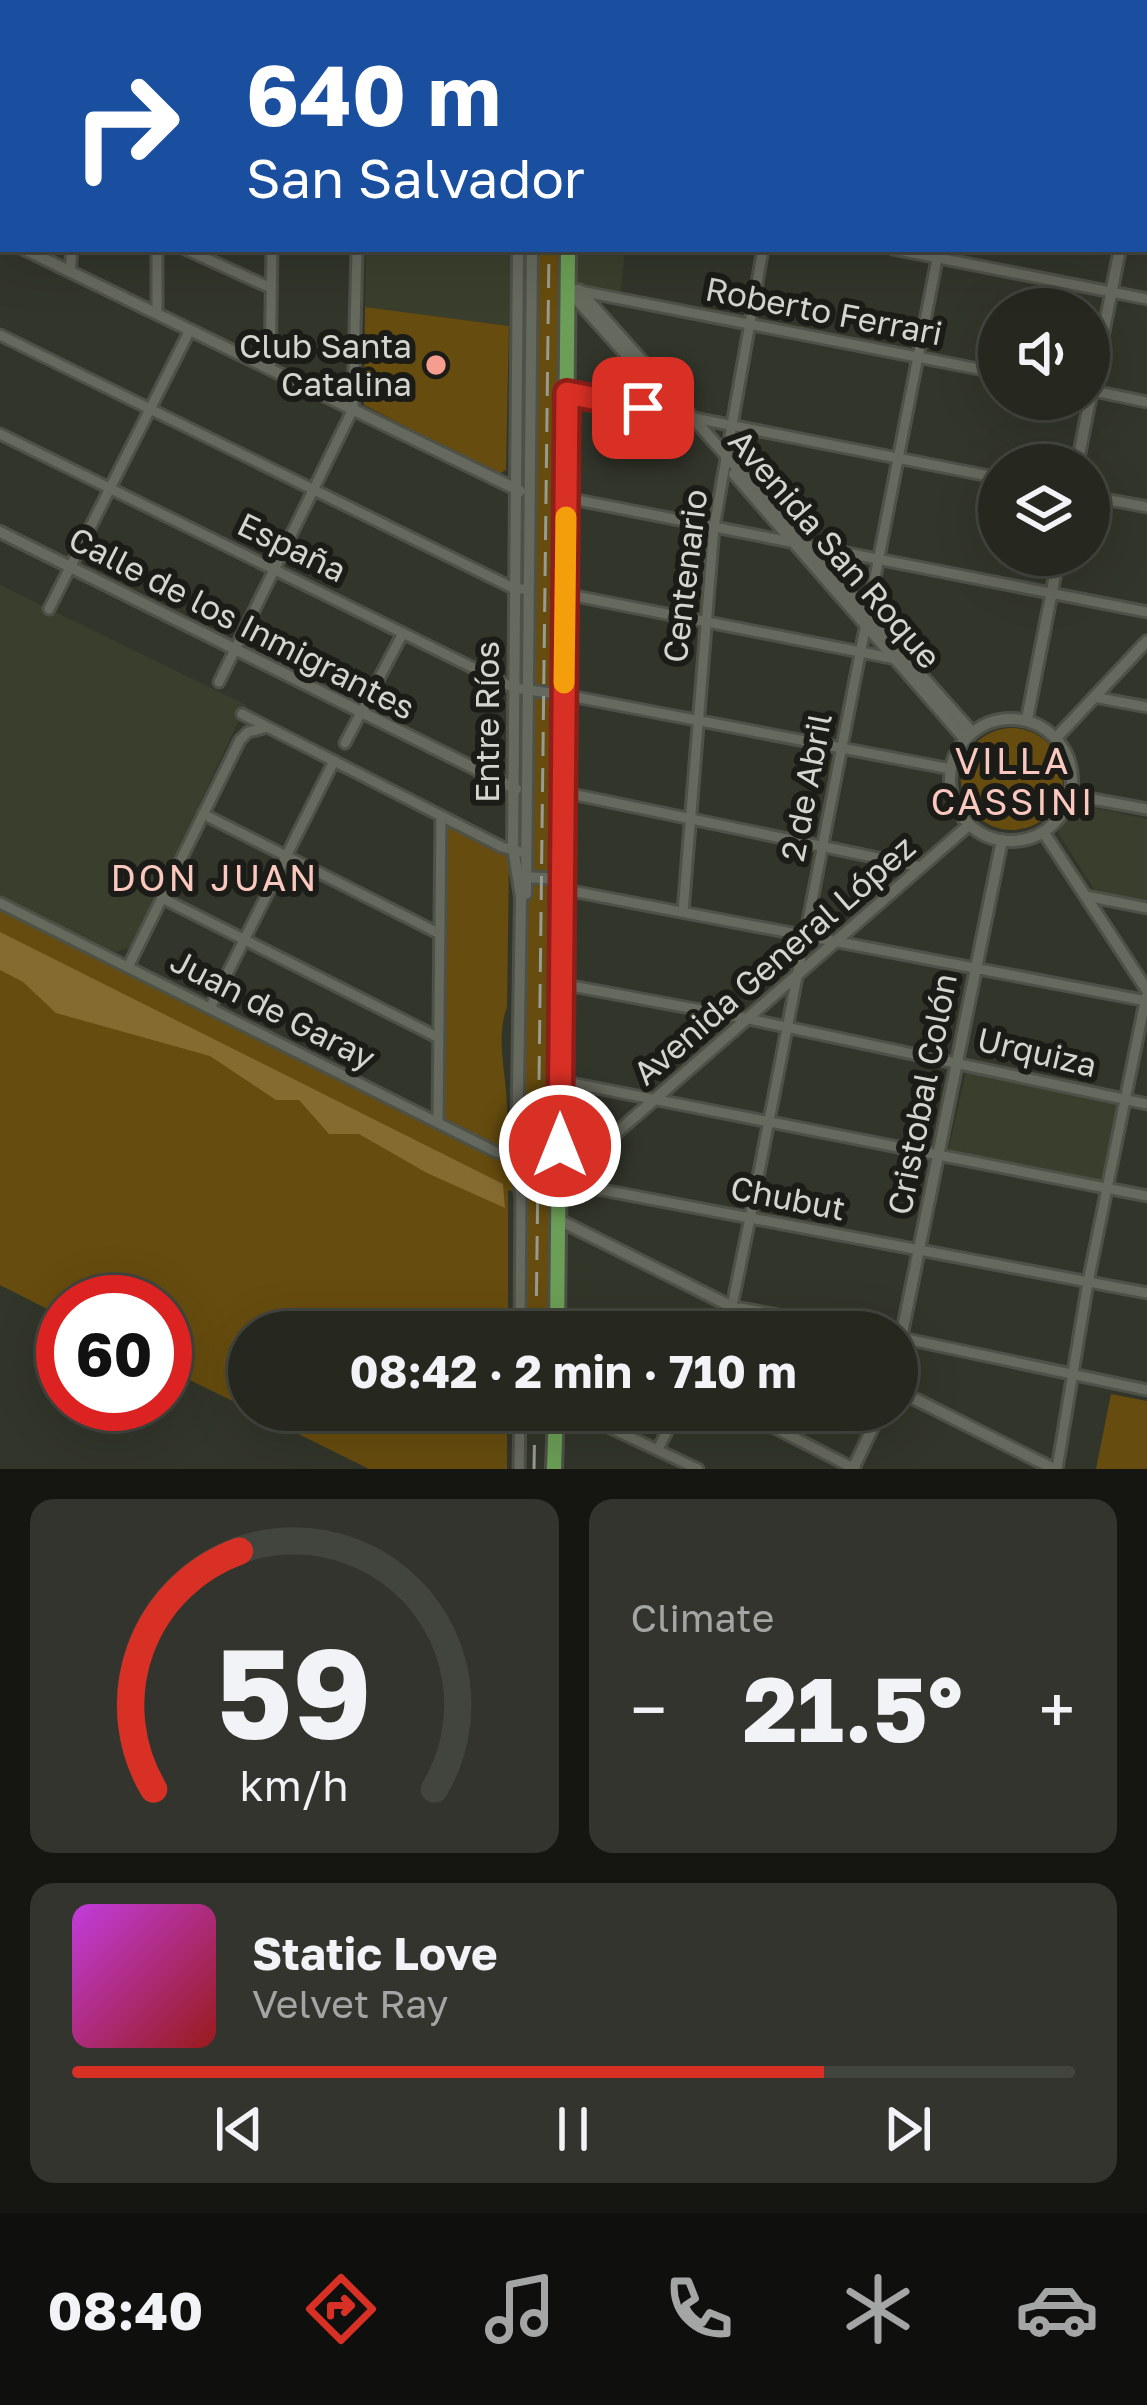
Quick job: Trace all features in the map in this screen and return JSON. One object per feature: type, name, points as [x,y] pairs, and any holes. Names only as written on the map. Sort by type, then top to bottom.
[{"type":"main road","points":[[557,1311],[567,393],[574,290],[568,252]]},
{"type":"main road","points":[[554,1469],[555,1431]]},
{"type":"street","points":[[30,252],[522,491]]},
{"type":"street","points":[[70,272],[72,252]]},
{"type":"street","points":[[157,252],[157,314]]},
{"type":"street","points":[[192,252],[271,288]]},
{"type":"street","points":[[270,369],[272,252]]},
{"type":"street","points":[[219,682],[353,409],[357,252]]},
{"type":"street","name":"Entre Ríos","points":[[518,252],[524,336]]},
{"type":"street","name":"Entre Ríos","points":[[520,1311],[522,491],[524,336],[532,252]]},
{"type":"street","name":"Centenario","points":[[682,912],[714,527],[762,252]]},
{"type":"street","points":[[1110,301],[1119,252]]},
{"type":"street","points":[[938,253],[1147,298]]},
{"type":"street","name":"2 de Abril","points":[[728,1311],[938,253]]},
{"type":"street","name":"Roberto Ferrari","points":[[574,290],[978,369]]},
{"type":"street","name":"Avenida San Roque","points":[[574,290],[967,735]]},
{"type":"street","points":[[50,609],[190,330]]},
{"type":"street","points":[[0,335],[521,589]]},
{"type":"street","points":[[567,393],[978,474]]},
{"type":"street","points":[[1110,395],[1147,402]]},
{"type":"street","name":"España","points":[[0,434],[520,690],[951,769]]},
{"type":"street","name":"Avenida San Roque","points":[[726,461],[806,545],[867,620]]},
{"type":"street","points":[[567,498],[1147,612]]},
{"type":"street","points":[[1110,500],[1147,507]]},
{"type":"street","name":"Calle de los Inmigrantes","points":[[0,532],[519,790]]},
{"type":"street","points":[[1027,719],[1055,576]]},
{"type":"street","points":[[565,593],[903,660]]},
{"type":"street","points":[[345,743],[403,633]]},
{"type":"street","points":[[1056,738],[1147,641]]},
{"type":"street","points":[[1094,697],[1147,707]]},
{"type":"street","points":[[242,714],[519,853]]},
{"type":"street","points":[[1003,719],[1027,719],[1056,738],[1068,757],[1071,795],[1060,818],[1044,833],[1031,839],[1002,840],[969,825],[951,793],[951,769],[967,735],[1003,719]]},
{"type":"street","points":[[128,967],[240,740],[248,732],[269,728]]},
{"type":"street","points":[[210,1008],[334,761]]},
{"type":"street","points":[[562,792],[921,867]]},
{"type":"street","points":[[1071,795],[1147,808]]},
{"type":"street","points":[[203,814],[438,933]]},
{"type":"street","points":[[438,1123],[441,816]]},
{"type":"street","name":"Avenida General López","points":[[560,1182],[969,825]]},
{"type":"street","points":[[918,1400],[1056,1469],[1147,989],[1044,833]]},
{"type":"street","name":"Cristobal Colón","points":[[905,1311],[1002,840]]},
{"type":"street","points":[[522,876],[682,912],[1146,1001]]},
{"type":"street","points":[[1085,896],[1147,908]]},
{"type":"street","points":[[162,898],[437,1037]]},
{"type":"street","name":"Juan de Garay","points":[[0,903],[496,1152],[520,1155]]},
{"type":"street","name":"Urquiza","points":[[561,984],[956,1061],[1147,1104]]},
{"type":"street","points":[[561,1081],[1147,1196]]},
{"type":"street","name":"Chubut","points":[[560,1182],[1147,1293]]},
{"type":"street","points":[[559,1220],[741,1311]]},
{"type":"street","points":[[731,1306],[758,1311]]},
{"type":"street","points":[[918,1341],[1147,1390]]},
{"type":"street","points":[[519,1469],[520,1431]]},
{"type":"street","points":[[618,1431],[698,1469]]},
{"type":"street","points":[[658,1449],[667,1431]]},
{"type":"street","points":[[780,1431],[853,1469],[871,1431]]},
{"type":"shaded area","points":[[366,252],[510,252],[509,326],[365,307]]},
{"type":"shaded area","points":[[532,252],[568,252],[557,1311],[520,1311]]},
{"type":"shaded area","points":[[568,252],[625,252],[620,298],[568,289]]},
{"type":"shaded area","name":"Club Santa Catalina","points":[[365,307],[509,326],[506,470],[498,474],[364,405]]},
{"type":"shaded area","points":[[0,585],[246,705],[132,947],[115,952],[0,895]]},
{"type":"shaded area","points":[[1012,728],[1032,731],[1055,750],[1063,779],[1060,799],[1041,822],[1012,830],[992,827],[969,808],[961,779],[964,759],[983,736]]},
{"type":"shaded area","points":[[1076,804],[1147,819],[1147,902],[1095,891],[1058,832]]},
{"type":"shaded area","points":[[454,826],[503,850],[509,862],[507,1007],[502,1041],[507,1113],[502,1147],[495,1148],[444,1122],[444,841],[446,830]]},
{"type":"shaded area","points":[[0,907],[509,1163],[514,1171],[514,1192],[508,1190],[508,1311],[228,1311],[228,1399],[192,1381],[192,1275],[36,1275],[36,1303],[0,1285]]},
{"type":"shaded area","points":[[0,932],[503,1184],[505,1208],[427,1173],[359,1134],[329,1134],[299,1100],[276,1100],[210,1056],[56,1013],[23,982],[0,970]]},
{"type":"shaded area","points":[[966,1073],[1115,1103],[1119,1109],[1105,1180],[948,1152]]},
{"type":"shaded area","points":[[1111,1394],[1147,1401],[1147,1469],[1096,1469]]},
{"type":"shaded area","points":[[292,1431],[507,1431],[507,1469],[369,1469]]},
{"type":"railway","points":[[536,1311],[549,252]]},
{"type":"railway","points":[[534,1469],[535,1431]]},
{"type":"slow traffic","points":[[564,683],[566,517]]},
{"type":"place","name":"Club Santa Catalina","points":[[436,365]]},
{"type":"district","name":"VILLA CASSINI","points":[[1013,782]]},
{"type":"district","name":"DON JUAN","points":[[215,878]]},
{"type":"route","points":[[560,1146],[567,393],[643,408]]}]
